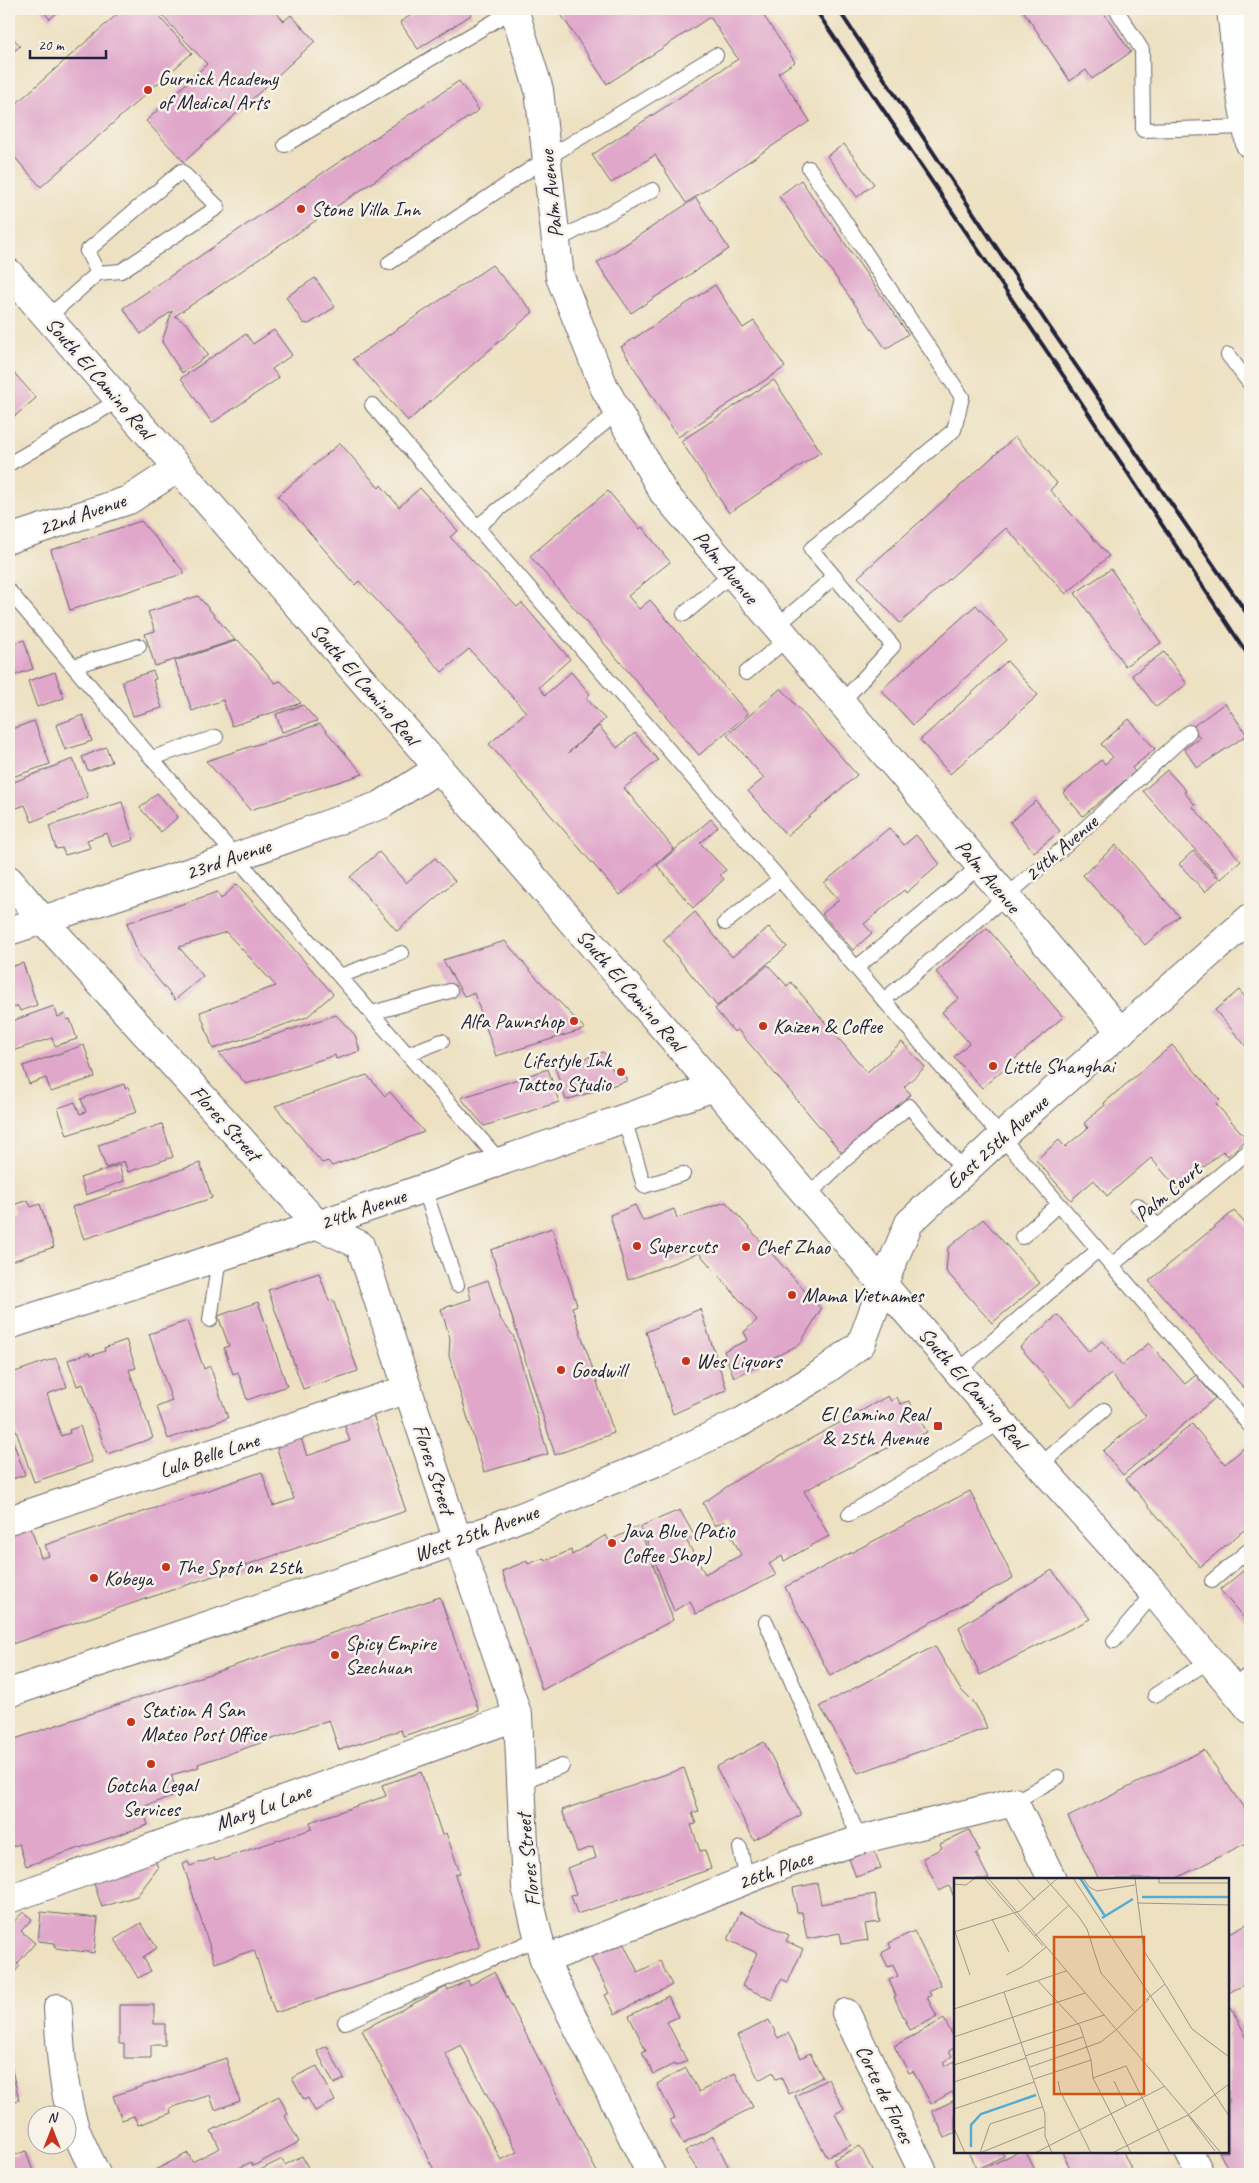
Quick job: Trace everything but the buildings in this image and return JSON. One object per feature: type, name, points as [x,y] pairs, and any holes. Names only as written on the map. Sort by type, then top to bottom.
[{"type":"street","name":"Palm Avenue","points":[[515,9],[539,90],[560,277],[604,387],[663,492],[1121,1032]]},
{"type":"street","points":[[1232,9],[1248,136]]},
{"type":"street","name":"South El Camino Real","points":[[9,273],[439,768],[1001,1422],[1154,1593],[1211,1660],[1241,1680],[1250,1709]]},
{"type":"street","name":"22nd Avenue","points":[[9,539],[129,500],[178,468]]},
{"type":"street","name":"23rd Avenue","points":[[9,931],[236,857],[381,806],[439,768]]},
{"type":"street","name":"Flores Street","points":[[9,880],[318,1225],[360,1245],[518,1716],[526,1887],[542,1949],[643,2171]]},
{"type":"street","name":"East 25th Avenue","points":[[883,1285],[909,1223],[1002,1136],[1248,925]]},
{"type":"street","name":"24th Avenue","points":[[9,1325],[318,1225],[714,1087]]},
{"type":"street","name":"West 25th Avenue","points":[[9,1693],[458,1541],[566,1500],[656,1462],[743,1421],[814,1378],[861,1344],[883,1285]]},
{"type":"street","name":"Lula Belle Lane","points":[[9,1520],[408,1389]]},
{"type":"street","name":"Mary Lu Lane","points":[[9,1899],[518,1716]]},
{"type":"street","points":[[1014,1802],[1052,1878]]},
{"type":"street","name":"26th Place","points":[[542,1949],[860,1840],[1014,1802]]},
{"type":"street","points":[[58,2008],[60,2049],[72,2120],[96,2174]]},
{"type":"street","name":"Corte de Flores","points":[[846,2013],[924,2174]]},
{"type":"street","points":[[1190,2153],[1200,2174]]},
{"type":"lane","points":[[285,146],[515,9]]},
{"type":"lane","points":[[1116,9],[1142,50],[1143,130],[1248,136]]},
{"type":"lane","points":[[389,263],[547,158],[716,55]]},
{"type":"lane","points":[[809,168],[962,397],[954,430],[812,549],[893,646],[841,703]]},
{"type":"lane","points":[[48,317],[98,273],[121,271],[218,207],[181,171],[87,251],[98,273]]},
{"type":"lane","points":[[556,242],[653,190]]},
{"type":"lane","points":[[1228,354],[1250,384]]},
{"type":"lane","points":[[9,464],[118,400]]},
{"type":"lane","points":[[372,405],[1250,1426]]},
{"type":"lane","points":[[477,527],[618,412]]},
{"type":"lane","points":[[684,614],[732,574]]},
{"type":"lane","points":[[746,673],[834,576]]},
{"type":"lane","points":[[9,591],[236,857],[500,1161]]},
{"type":"lane","points":[[74,666],[139,646]]},
{"type":"lane","name":"24th Avenue","points":[[884,1000],[1069,843],[1189,732]]},
{"type":"lane","points":[[152,758],[216,737]]},
{"type":"lane","points":[[856,968],[980,866]]},
{"type":"lane","points":[[725,923],[780,879]]},
{"type":"lane","points":[[340,976],[402,954]]},
{"type":"lane","points":[[372,1013],[450,991]]},
{"type":"lane","points":[[408,1054],[442,1041]]},
{"type":"lane","points":[[807,1196],[845,1160],[909,1106],[964,1172]]},
{"type":"lane","points":[[624,1118],[644,1186],[683,1174]]},
{"type":"lane","name":"Palm Court","points":[[1112,1265],[1250,1150]]},
{"type":"lane","points":[[424,1188],[457,1284]]},
{"type":"lane","points":[[1022,1237],[1059,1204]]},
{"type":"lane","points":[[1136,1205],[1158,1226]]},
{"type":"lane","points":[[958,1371],[1098,1250]]},
{"type":"lane","points":[[210,1320],[219,1258]]},
{"type":"lane","points":[[1040,1465],[1104,1410]]},
{"type":"lane","points":[[849,1514],[1001,1422]]},
{"type":"lane","points":[[1212,1582],[1250,1549]]},
{"type":"lane","points":[[1114,1641],[1154,1593]]},
{"type":"lane","points":[[766,1622],[860,1840]]},
{"type":"lane","points":[[1154,1695],[1211,1660]]},
{"type":"lane","points":[[521,1782],[562,1766]]},
{"type":"lane","points":[[1014,1802],[1058,1777]]},
{"type":"lane","points":[[740,1848],[747,1880]]},
{"type":"lane","points":[[345,2022],[542,1949]]},
{"type":"railway","points":[[815,9],[1067,381],[1250,658]]},
{"type":"railway","points":[[838,9],[1048,325],[1250,618]]},
{"type":"place","name":"Gurnick Academy of Medical Arts","points":[[148,90]]},
{"type":"place","name":"Stone Villa Inn","points":[[301,209]]},
{"type":"place","name":"Alfa Pawnshop","points":[[574,1021]]},
{"type":"place","name":"Kaizen & Coffee","points":[[763,1026]]},
{"type":"place","name":"Little Shanghai","points":[[993,1066]]},
{"type":"place","name":"Lifestyle Ink Tattoo Studio","points":[[621,1072]]},
{"type":"place","name":"Supercuts","points":[[637,1246]]},
{"type":"place","name":"Chef Zhao","points":[[746,1247]]},
{"type":"place","name":"Mama Vietnames","points":[[792,1295]]},
{"type":"place","name":"Wes Liquors","points":[[686,1361]]},
{"type":"place","name":"Goodwill","points":[[561,1370]]},
{"type":"place","name":"El Camino Real & 25th Avenue","points":[[938,1426]]},
{"type":"place","name":"Java Blue (Patio Coffee Shop)","points":[[612,1543]]},
{"type":"place","name":"The Spot on 25th","points":[[166,1567]]},
{"type":"place","name":"Kobeya","points":[[94,1578]]},
{"type":"place","name":"Spicy Empire Szechuan","points":[[335,1655]]},
{"type":"place","name":"Station A San Mateo Post Office","points":[[131,1722]]},
{"type":"place","name":"Gotcha Legal Services","points":[[151,1764]]}]
